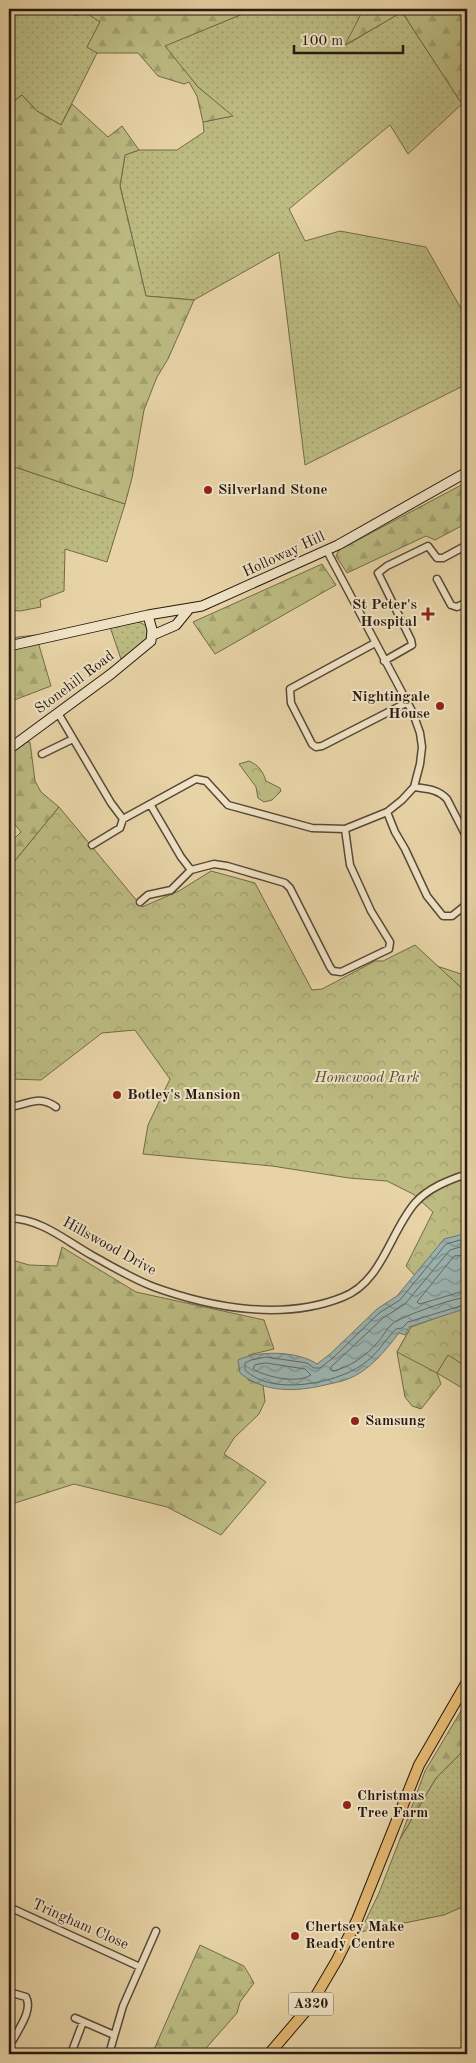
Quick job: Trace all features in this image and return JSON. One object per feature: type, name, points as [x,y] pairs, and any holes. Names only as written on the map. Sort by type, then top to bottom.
[{"type":"main road","name":"Holloway Hill","points":[[9,646],[148,615],[189,610],[225,597],[327,551],[467,472]]},
{"type":"main road","name":"Stonehill Road","points":[[9,749],[118,668],[152,640],[153,636],[176,625],[189,610]]},
{"type":"main road","points":[[148,615],[153,636]]},
{"type":"main road","name":"A320","points":[[268,2054],[310,2006],[337,1960],[357,1920],[419,1765],[467,1682]]},
{"type":"street","points":[[384,661],[412,645],[378,573],[387,566],[428,546],[437,558],[443,558],[467,545]]},
{"type":"street","points":[[92,845],[120,828],[123,819],[196,779],[202,779],[228,805],[312,828],[345,829],[387,812],[414,787],[420,764],[422,740],[413,713],[327,551]]},
{"type":"street","points":[[437,579],[451,605],[457,607],[467,602]]},
{"type":"street","points":[[375,643],[290,690],[291,703],[312,744],[316,747],[322,746],[406,703]]},
{"type":"street","points":[[58,713],[123,819]]},
{"type":"street","points":[[42,754],[73,739]]},
{"type":"street","points":[[414,787],[434,790],[442,794],[447,799],[467,838]]},
{"type":"street","points":[[150,804],[181,857],[191,870]]},
{"type":"street","points":[[387,812],[426,896],[437,910],[443,916],[452,916],[467,904]]},
{"type":"street","points":[[140,902],[148,895],[172,890],[191,870],[214,864],[228,866],[285,883],[290,888],[330,967],[337,972],[344,972],[389,949],[390,942],[371,911],[350,865],[345,829]]},
{"type":"street","points":[[9,1106],[37,1100],[48,1101],[56,1107]]},
{"type":"street","name":"Hillswood Drive","points":[[9,1218],[17,1218],[52,1229],[82,1250],[154,1286],[220,1304],[258,1309],[293,1309],[318,1306],[345,1296],[365,1283],[382,1259],[396,1228],[416,1202],[430,1190],[467,1174]]},
{"type":"street","name":"Tringham Close","points":[[9,1907],[140,1967]]},
{"type":"street","name":"Tringham Close","points":[[109,2054],[123,2006],[156,1931]]},
{"type":"street","points":[[9,1992],[26,1997],[29,2002],[27,2012],[14,2040]]},
{"type":"street","points":[[75,2018],[114,2036]]},
{"type":"street","points":[[72,2051],[83,2022]]},
{"type":"green space","points":[[9,9],[75,9],[74,15],[88,14],[100,22],[88,46],[97,53],[61,125],[37,111],[22,95],[9,105]]},
{"type":"green space","points":[[75,9],[301,9],[245,13],[165,46],[198,87],[233,116],[203,122],[197,96],[189,82],[184,84],[158,76],[138,53],[97,53],[87,47],[100,22],[88,14],[74,15]]},
{"type":"green space","points":[[301,9],[363,10],[346,45],[402,12],[462,104],[408,154],[390,125],[289,209],[305,241],[340,231],[426,247],[467,319],[467,384],[305,465],[279,252],[194,300],[146,296],[120,186],[125,155],[139,150],[177,150],[204,132],[203,122],[232,116],[198,87],[164,46],[245,13]]},
{"type":"green space","points":[[361,9],[467,9],[467,100],[462,104],[402,12],[345,45],[363,10]]},
{"type":"green space","points":[[22,95],[37,111],[61,125],[72,104],[108,137],[122,126],[139,150],[125,155],[120,186],[146,296],[194,300],[168,359],[157,377],[144,410],[132,478],[125,504],[9,465],[9,105]]},
{"type":"green space","points":[[9,465],[125,504],[107,562],[65,549],[64,591],[40,600],[41,607],[20,611],[9,610]]},
{"type":"green space","points":[[467,482],[467,523],[435,540],[426,536],[347,573],[336,556],[339,550]]},
{"type":"green space","points":[[322,564],[336,585],[215,654],[193,622]]},
{"type":"green space","points":[[138,622],[146,626],[149,631],[148,636],[138,647],[121,659],[110,627]]},
{"type":"green space","points":[[36,635],[51,686],[9,702],[9,638]]},
{"type":"green space","points":[[9,737],[10,743],[30,742],[35,781],[41,792],[59,807],[9,868],[9,839],[11,842],[21,832],[9,817]]},
{"type":"green space","points":[[249,761],[260,769],[266,781],[280,788],[281,791],[272,800],[264,802],[258,798],[256,787],[239,764]]},
{"type":"green space","name":"Homewood Park","points":[[59,807],[142,907],[179,891],[211,871],[255,883],[312,990],[322,989],[375,961],[383,961],[415,945],[467,993],[467,1367],[448,1356],[437,1373],[397,1352],[411,1327],[450,1313],[406,1266],[433,1212],[413,1194],[387,1181],[349,1178],[272,1166],[143,1154],[148,1125],[170,1079],[135,1030],[102,1033],[41,1080],[9,1079],[9,868]]},
{"type":"green space","points":[[437,966],[467,976],[467,993]]},
{"type":"green space","points":[[62,1247],[136,1292],[264,1320],[274,1349],[249,1355],[248,1380],[263,1385],[265,1401],[259,1414],[234,1438],[224,1454],[266,1482],[221,1535],[167,1507],[74,1484],[9,1505],[9,1259],[29,1265],[57,1266]]},
{"type":"green space","points":[[411,1327],[467,1367],[449,1356],[437,1373],[441,1384],[421,1409],[412,1406],[405,1397],[397,1352]]},
{"type":"green space","points":[[448,1355],[467,1367],[467,1391],[437,1373]]},
{"type":"green space","points":[[467,1701],[467,1747],[436,1778],[400,1839],[425,1771]]},
{"type":"green space","points":[[467,1747],[467,1905],[444,1915],[360,1932],[379,1893],[400,1839],[436,1778]]},
{"type":"green space","points":[[200,1945],[244,1966],[254,1983],[240,2002],[237,2013],[201,2054],[152,2054]]},
{"type":"water","points":[[460,1235],[467,1236],[467,1308],[409,1327],[405,1335],[399,1333],[370,1366],[342,1381],[292,1390],[260,1384],[240,1373],[238,1360],[267,1353],[300,1356],[317,1364],[377,1309],[397,1296],[444,1239]]},
{"type":"place","name":"Silverland Stone","points":[[208,490]]},
{"type":"place","name":"St Peter's Hospital","points":[[428,614]]},
{"type":"place","name":"Nightingale House","points":[[440,706]]},
{"type":"place","name":"Botley's Mansion","points":[[117,1095]]},
{"type":"place","name":"Samsung","points":[[355,1421]]},
{"type":"place","name":"Christmas Tree Farm","points":[[347,1805]]},
{"type":"place","name":"Chertsey Make Ready Centre","points":[[295,1936]]}]
